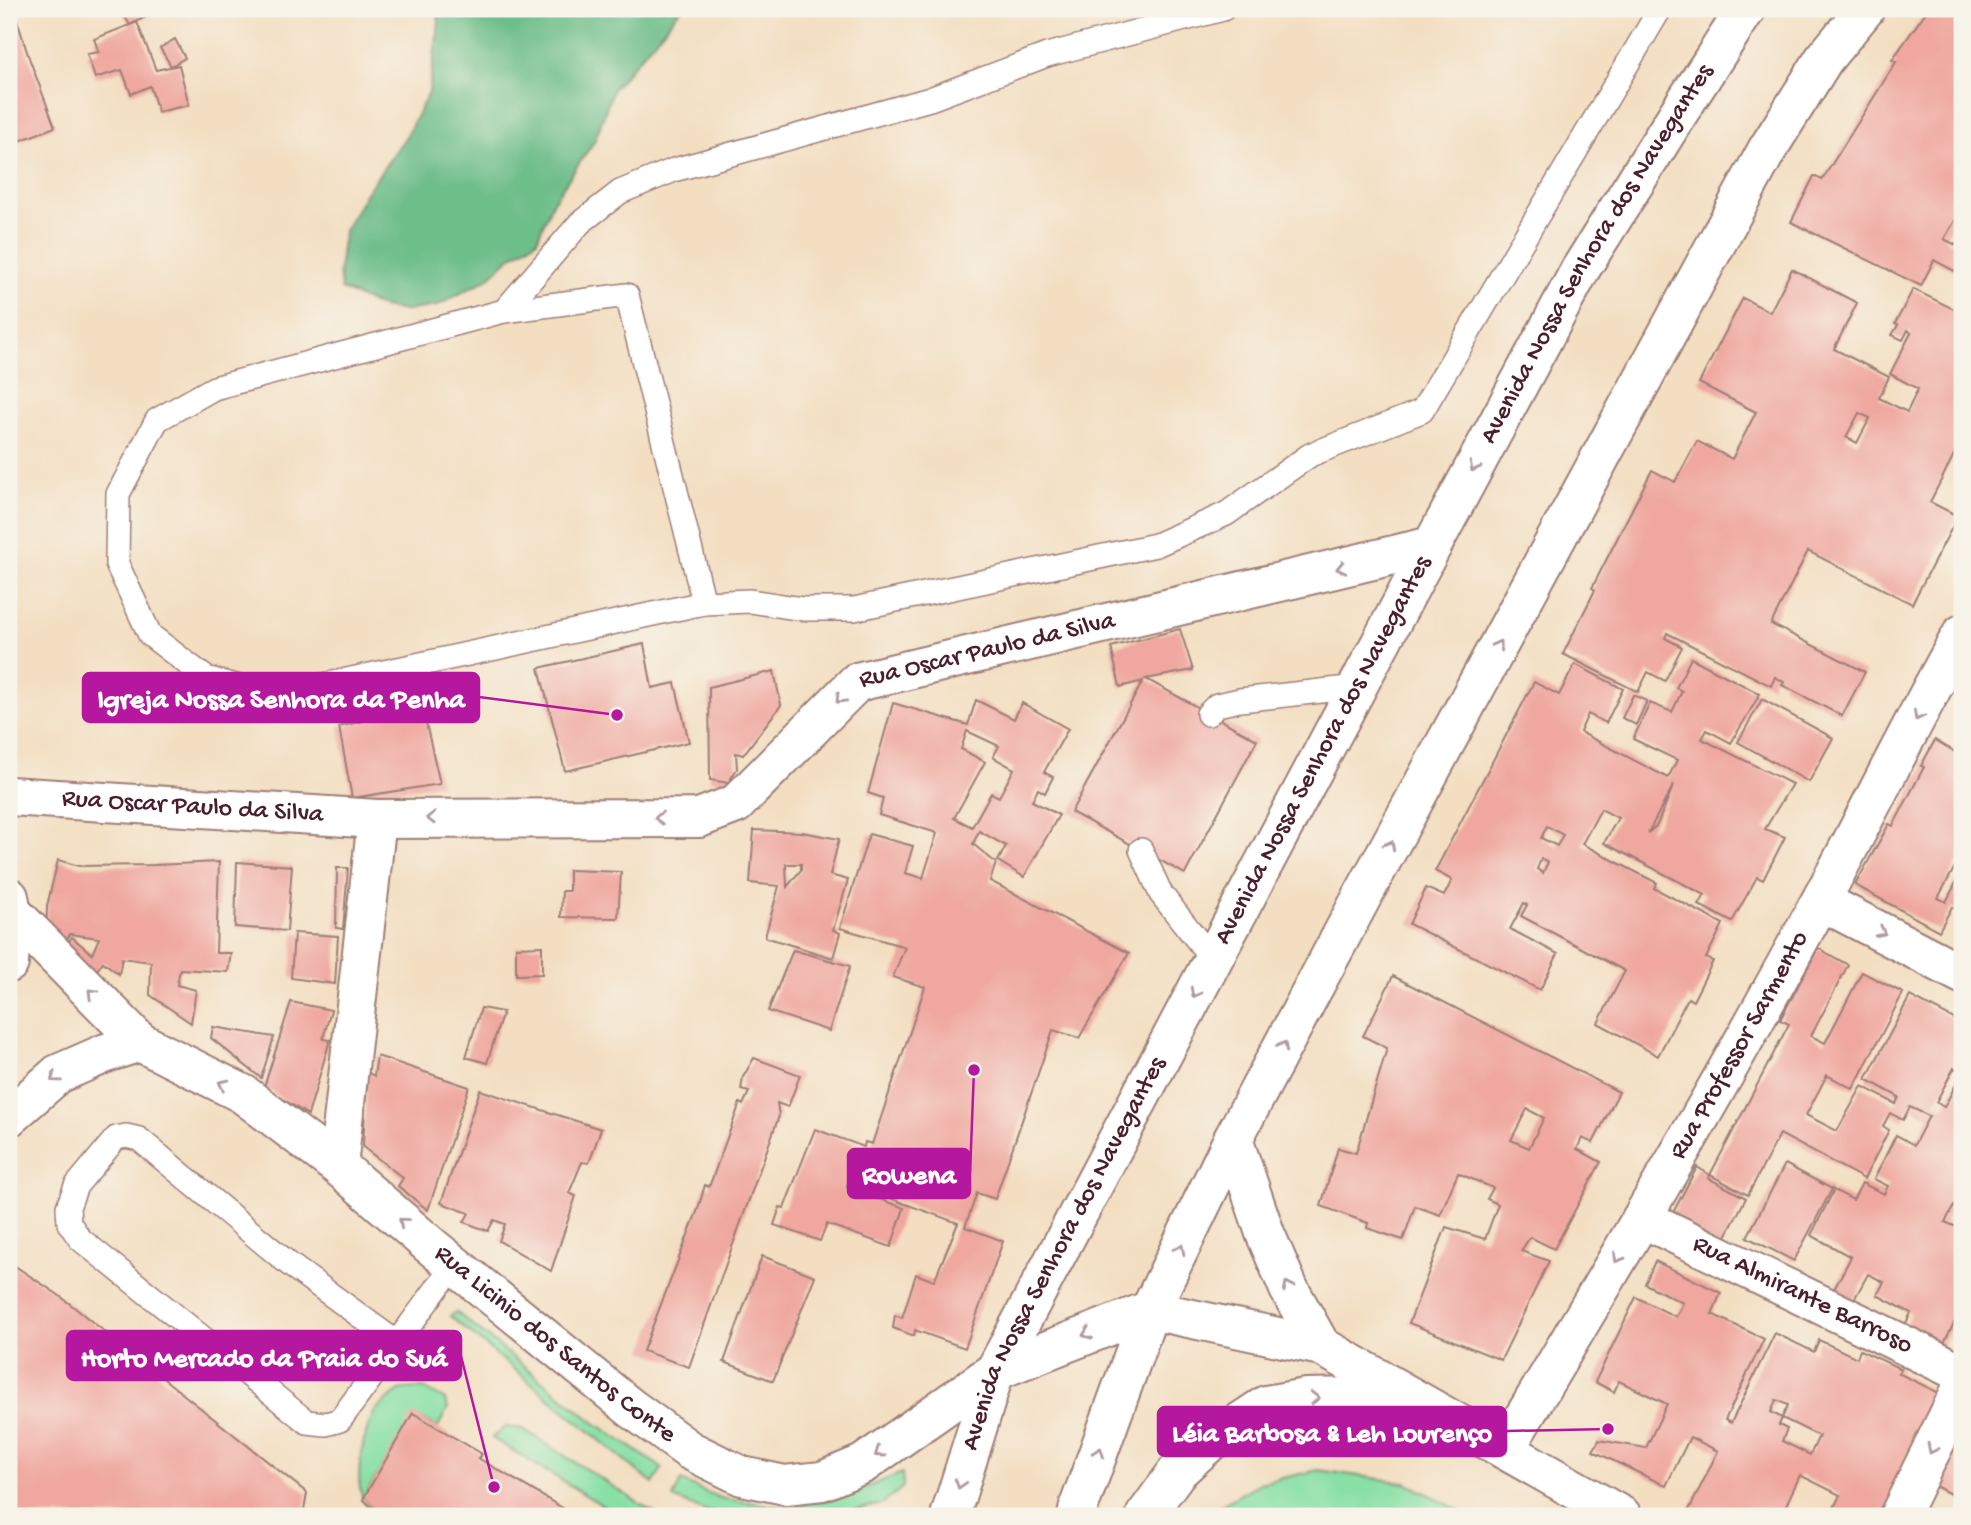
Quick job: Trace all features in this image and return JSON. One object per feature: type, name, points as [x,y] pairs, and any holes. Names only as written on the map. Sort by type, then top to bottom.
[{"type":"street","name":"Avenida Nossa Senhora dos Navegantes","points":[[950,1516],[995,1371],[1580,270],[1746,9]]},
{"type":"street","points":[[1077,1516],[1150,1310],[1233,1139],[1767,150],[1824,59],[1865,9]]},
{"type":"street","name":"Rua Oscar Paulo da Silva","points":[[9,796],[377,819],[699,818],[736,804],[857,682],[1432,545]]},
{"type":"street","name":"Rua Professor Sarmento","points":[[1505,1449],[1642,1218],[1821,901],[1951,680],[1962,634]]},
{"type":"street","points":[[338,1166],[377,819]]},
{"type":"street","points":[[1821,901],[1962,974]]},
{"type":"street","points":[[9,963],[10,905]]},
{"type":"street","name":"Rua Licinio dos Santos Conte","points":[[10,905],[139,1042],[243,1094],[338,1166],[454,1265],[631,1408],[689,1450],[742,1476],[785,1485],[822,1481],[863,1464],[995,1371]]},
{"type":"street","points":[[9,1117],[58,1074],[139,1042]]},
{"type":"street","points":[[1233,1139],[1265,1233],[1289,1289],[1321,1346]]},
{"type":"street","name":"Rua Almirante Barroso","points":[[1642,1218],[1962,1373]]},
{"type":"street","points":[[995,1371],[1150,1310],[1321,1346],[1622,1516]]},
{"type":"street","points":[[1899,1516],[1962,1388]]},
{"type":"street","points":[[1145,1516],[1177,1472],[1210,1442],[1266,1405],[1306,1398],[1410,1396]]},
{"type":"lane","points":[[504,311],[580,223],[620,192],[674,170],[930,99],[1047,55],[1223,9]]},
{"type":"lane","points":[[704,603],[626,295],[504,311],[214,388],[157,420],[118,494],[117,565],[150,635],[206,678],[273,696],[704,603],[750,601],[803,609],[854,609],[1156,545],[1226,514],[1310,455],[1422,411],[1660,9]]},
{"type":"lane","points":[[1208,714],[1217,705],[1357,687]]},
{"type":"lane","points":[[1142,850],[1161,894],[1213,960]]},
{"type":"lane","points":[[397,1343],[289,1264],[139,1139],[126,1136],[116,1138],[76,1186],[68,1208],[69,1223],[80,1239],[307,1422],[326,1424],[340,1420],[397,1343],[454,1265]]},
{"type":"green space","points":[[437,9],[681,9],[613,89],[595,140],[552,203],[537,240],[511,257],[487,279],[437,306],[404,311],[379,306],[341,289],[339,271],[344,231],[366,193],[407,135],[429,92],[439,22]]},
{"type":"green space","points":[[456,1312],[595,1423],[662,1468],[653,1484],[450,1316]]},
{"type":"green space","points":[[424,1388],[445,1400],[448,1408],[438,1427],[414,1415],[367,1492],[402,1516],[381,1512],[367,1504],[361,1492],[361,1454],[368,1428],[376,1410],[396,1393],[405,1389]]},
{"type":"green space","points":[[505,1427],[523,1429],[659,1516],[620,1516],[492,1438]]},
{"type":"green space","points":[[1318,1470],[1406,1483],[1470,1516],[1210,1516],[1213,1510],[1260,1483]]},
{"type":"green space","points":[[902,1473],[903,1487],[882,1504],[828,1516],[735,1516],[705,1511],[673,1498],[681,1481],[720,1498],[782,1507],[840,1498]]},
{"type":"building","points":[[120,9],[161,9],[130,25]]},
{"type":"building","points":[[1928,9],[1962,9],[1962,209],[1944,239],[1962,248],[1962,275],[1934,260],[1921,286],[1791,222],[1814,176],[1822,180],[1896,62],[1892,60]]},
{"type":"building","points":[[15,13],[55,127],[9,145],[9,15]]},
{"type":"building","points":[[137,22],[156,70],[179,65],[189,105],[158,112],[150,86],[131,94],[122,70],[95,78],[87,54],[99,52],[94,39]]},
{"type":"building","points":[[175,39],[185,58],[171,66],[160,48]]},
{"type":"building","points":[[1792,269],[1857,303],[1834,349],[1889,377],[1879,398],[1907,412],[1918,389],[1890,374],[1911,333],[1908,330],[1903,340],[1892,335],[1913,289],[1962,313],[1962,439],[1930,502],[1958,516],[1912,604],[1808,551],[1771,624],[1865,672],[1842,716],[1782,685],[1784,682],[1775,677],[1771,686],[1667,633],[1665,638],[1682,647],[1665,681],[1648,672],[1638,692],[1563,654],[1595,590],[1592,588],[1652,470],[1675,482],[1697,441],[1732,459],[1756,412],[1699,383],[1743,298],[1770,312]],"holes":[[[1859,413],[1870,418],[1857,443],[1846,437]]]},
{"type":"building","points":[[1180,629],[1193,670],[1146,679],[1257,740],[1185,874],[1071,812],[1143,681],[1120,687],[1111,647]]},
{"type":"building","points":[[644,644],[652,688],[675,683],[689,742],[565,771],[539,668]]},
{"type":"building","points":[[1691,658],[1760,694],[1731,743],[1707,730],[1702,739],[1792,784],[1765,829],[1785,837],[1763,880],[1757,877],[1732,922],[1699,905],[1705,895],[1604,843],[1618,818],[1601,809],[1582,844],[1657,883],[1654,888],[1723,924],[1706,958],[1713,961],[1693,1001],[1688,998],[1658,1056],[1598,1023],[1625,971],[1521,916],[1527,905],[1524,903],[1510,929],[1558,954],[1540,990],[1409,924],[1426,888],[1444,896],[1452,880],[1435,871],[1534,682],[1559,695],[1575,664],[1623,689],[1606,723],[1588,714],[1580,732],[1668,778],[1677,760],[1633,739],[1650,703],[1672,712],[1682,691],[1676,688]],"holes":[[[1674,784],[1657,825],[1648,833]],[[1547,826],[1563,835],[1557,846],[1541,838]],[[1541,859],[1548,862],[1543,873],[1537,869]]]},
{"type":"building","points":[[774,671],[781,705],[743,755],[736,753],[737,769],[728,783],[710,780],[709,687]]},
{"type":"building","points":[[1633,695],[1647,701],[1636,725],[1622,718]]},
{"type":"building","points":[[1762,699],[1833,738],[1809,782],[1738,742]]},
{"type":"building","points":[[976,700],[1014,719],[1022,703],[1068,729],[1044,772],[1053,777],[1045,793],[1038,789],[1032,801],[1059,815],[1024,877],[998,861],[1006,846],[979,831],[973,844],[996,863],[990,881],[1129,953],[1079,1038],[1053,1030],[995,1199],[977,1193],[965,1227],[1003,1241],[965,1348],[915,1330],[914,1336],[893,1328],[895,1315],[902,1318],[916,1274],[934,1281],[958,1223],[848,1183],[847,1187],[904,1208],[891,1247],[827,1224],[820,1241],[774,1225],[780,1207],[784,1208],[815,1129],[864,1147],[865,1142],[872,1144],[925,987],[893,977],[905,947],[840,928],[869,834],[913,846],[905,873],[923,878],[937,833],[879,815],[883,798],[868,793],[893,703],[968,725]],"holes":[[[967,731],[999,746],[993,757],[1014,769],[999,797],[991,793],[972,827],[954,818],[985,762],[961,749]]]},
{"type":"building","points":[[422,706],[440,784],[352,798],[339,727]]},
{"type":"building","points":[[1935,740],[1962,756],[1962,854],[1938,898],[1946,902],[1962,871],[1962,913],[1952,907],[1939,931],[1855,885],[1889,824],[1893,826]]},
{"type":"building","points":[[754,830],[802,832],[839,839],[830,875],[848,880],[833,930],[840,933],[833,958],[765,937],[779,886],[750,883]],"holes":[[[786,864],[801,864],[801,870],[787,887]]]},
{"type":"building","points":[[58,860],[79,866],[219,862],[216,953],[231,953],[228,972],[180,969],[177,985],[196,990],[191,1023],[150,995],[151,962],[122,958],[119,974],[103,962],[92,977],[63,951],[72,937],[92,954],[99,938],[70,934],[64,945],[46,941],[47,906]]},
{"type":"building","points":[[237,862],[292,866],[287,931],[235,927]]},
{"type":"building","points":[[337,868],[348,868],[343,929],[336,928]]},
{"type":"building","points":[[569,870],[621,872],[618,918],[561,917],[562,891],[569,891]]},
{"type":"building","points":[[294,933],[338,936],[335,984],[291,978]]},
{"type":"building","points":[[542,946],[542,974],[516,975],[516,947]]},
{"type":"building","points":[[1818,948],[1848,965],[1811,1036],[1825,1043],[1862,972],[1903,993],[1853,1089],[1827,1075],[1806,1115],[1837,1131],[1862,1086],[1896,1104],[1899,1097],[1866,1079],[1910,996],[1962,1023],[1962,1073],[1962,1211],[1954,1206],[1945,1222],[1956,1227],[1962,1216],[1962,1307],[1941,1349],[1903,1329],[1911,1313],[1877,1295],[1884,1282],[1868,1274],[1850,1307],[1830,1297],[1851,1257],[1811,1235],[1834,1190],[1853,1200],[1862,1183],[1884,1194],[1888,1186],[1874,1179],[1896,1135],[1914,1145],[1929,1116],[1910,1107],[1903,1120],[1890,1113],[1883,1126],[1889,1130],[1864,1179],[1780,1134],[1748,1195],[1710,1175],[1789,1024],[1780,1020]],"holes":[[[1954,1068],[1962,1073],[1944,1107],[1936,1102]]]},
{"type":"building","points":[[793,950],[850,966],[829,1031],[768,1011]]},
{"type":"building","points":[[1393,976],[1619,1092],[1593,1143],[1582,1138],[1577,1149],[1601,1162],[1554,1249],[1530,1237],[1521,1251],[1549,1261],[1501,1360],[1409,1323],[1446,1227],[1485,1239],[1498,1204],[1487,1199],[1493,1188],[1458,1173],[1440,1215],[1415,1206],[1403,1240],[1367,1228],[1368,1223],[1321,1206],[1338,1148],[1356,1153],[1387,1048],[1363,1036]],"holes":[[[1527,1109],[1544,1118],[1529,1148],[1511,1140]]]},
{"type":"building","points":[[291,1002],[331,1010],[323,1039],[330,1040],[308,1115],[264,1087]]},
{"type":"building","points":[[481,1008],[503,1012],[487,1063],[466,1057]]},
{"type":"building","points":[[213,1027],[274,1037],[261,1078],[211,1038]]},
{"type":"building","points":[[377,1056],[469,1087],[428,1210],[398,1186],[403,1178],[363,1147],[367,1072],[374,1076]]},
{"type":"building","points":[[754,1058],[800,1075],[788,1107],[777,1103],[779,1116],[689,1367],[643,1351],[705,1185],[709,1187],[740,1103],[743,1105],[749,1092],[741,1090],[743,1077]]},
{"type":"building","points":[[480,1090],[601,1129],[589,1163],[582,1162],[569,1193],[576,1196],[551,1271],[499,1241],[505,1224],[494,1220],[488,1231],[464,1222],[469,1213],[441,1203]]},
{"type":"building","points":[[1785,1164],[1832,1189],[1794,1261],[1747,1237]]},
{"type":"building","points":[[1697,1167],[1710,1175],[1708,1178],[1746,1198],[1720,1248],[1668,1222]]},
{"type":"building","points":[[762,1256],[815,1276],[773,1381],[724,1362]]},
{"type":"building","points":[[1655,1261],[1721,1293],[1712,1314],[1764,1339],[1725,1420],[1731,1423],[1775,1333],[1814,1352],[1819,1340],[1857,1358],[1860,1350],[1901,1369],[1898,1373],[1947,1397],[1889,1516],[1830,1516],[1840,1495],[1800,1475],[1781,1516],[1686,1516],[1718,1451],[1690,1437],[1666,1486],[1593,1451],[1599,1440],[1646,1448],[1667,1404],[1619,1381],[1614,1392],[1595,1382],[1636,1297],[1676,1317],[1683,1303],[1645,1284]],"holes":[[[1776,1400],[1788,1405],[1782,1418],[1771,1412]],[[1782,1418],[1819,1436],[1810,1455],[1782,1441],[1787,1429],[1779,1425]]]},
{"type":"building","points":[[9,1262],[60,1296],[307,1493],[303,1516],[9,1516]]},
{"type":"building","points":[[413,1413],[482,1454],[478,1458],[576,1516],[387,1516],[370,1506],[363,1499]]},
{"type":"building","points":[[1962,1422],[1962,1500],[1931,1484]]},
{"type":"place","name":"Igreja Nossa Senhora da Penha","points":[[617,715]]},
{"type":"place","name":"Rowena","points":[[974,1070]]},
{"type":"place","name":"Léia Barbosa & Leh Lourenço","points":[[1608,1429]]},
{"type":"place","name":"Horto Mercado da Praia do Suá","points":[[494,1487]]}]
